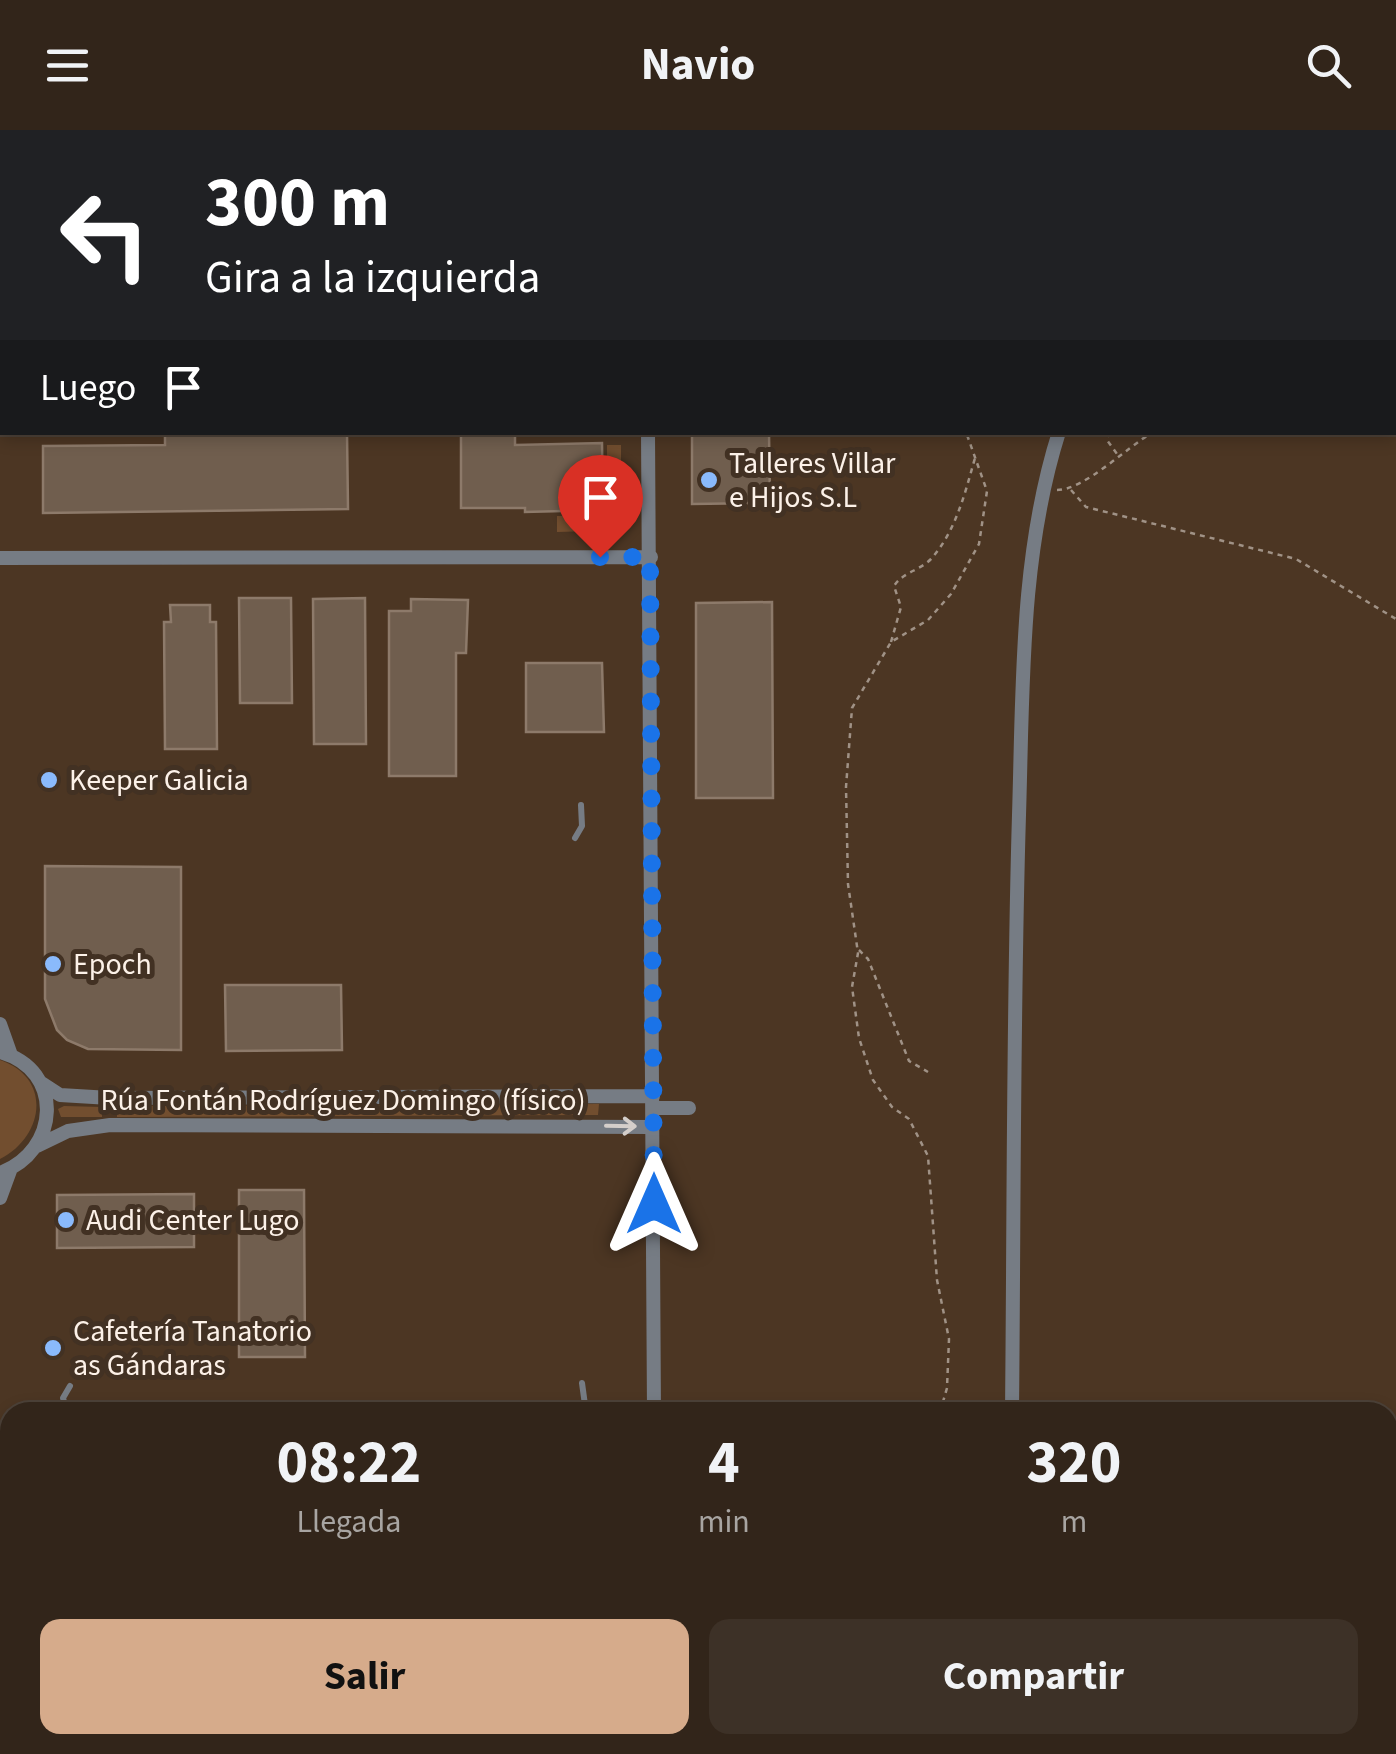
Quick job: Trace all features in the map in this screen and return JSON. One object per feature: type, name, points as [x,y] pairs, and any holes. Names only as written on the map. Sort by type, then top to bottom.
[{"type":"street","points":[[648,435],[654,1402]]},
{"type":"street","points":[[1012,1402],[1016,942],[1024,659],[1031,564],[1058,435]]},
{"type":"street","points":[[0,558],[650,557]]},
{"type":"street","points":[[0,1024],[6,1053],[23,1062],[45,1094],[47,1121],[37,1146]]},
{"type":"street","name":"Rúa Fontán Rodríguez Domingo (físico)","points":[[40,1082],[60,1095],[110,1098],[653,1102],[690,1108]]},
{"type":"street","name":"Rúa Fontán Rodríguez Domingo (físico)","points":[[6,1170],[26,1159],[37,1146],[68,1131],[110,1125],[653,1127]]},
{"type":"street","points":[[0,1198],[6,1170]]},
{"type":"lane","points":[[575,838],[582,826],[581,805]]},
{"type":"lane","points":[[582,1383],[585,1402]]},
{"type":"lane","points":[[64,1402],[70,1386]]},
{"type":"path","points":[[891,642],[928,620],[951,594],[979,544],[987,491],[967,435]]},
{"type":"path","points":[[1108,435],[1118,455]]},
{"type":"path","points":[[1045,490],[1071,490],[1148,435]]},
{"type":"path","points":[[943,1402],[948,1388],[948,1340],[936,1280],[928,1156],[909,1119],[892,1107],[872,1080],[859,1038],[852,988],[858,950],[848,865],[846,787],[852,708],[891,642],[901,607],[894,586],[900,576],[930,560],[948,534],[975,457]]},
{"type":"path","points":[[1071,490],[1086,507],[1296,559],[1396,619]]},
{"type":"path","points":[[858,950],[868,958],[909,1061],[928,1072]]},
{"type":"shaded area","points":[[0,435],[1396,435],[1396,1402],[0,1402]]},
{"type":"shaded area","points":[[607,445],[621,445],[621,505],[607,505]]},
{"type":"shaded area","points":[[593,515],[593,531],[557,532],[557,516]]},
{"type":"shaded area","points":[[0,1060],[29,1080],[36,1108],[26,1137],[0,1159]]},
{"type":"shaded area","points":[[599,1104],[598,1115],[117,1117],[117,1106]]},
{"type":"shaded area","points":[[102,1107],[102,1117],[61,1117],[58,1109]]},
{"type":"building","points":[[165,435],[347,435],[348,509],[43,513],[43,446],[165,445]]},
{"type":"building","points":[[461,435],[515,435],[515,445],[602,443],[603,510],[525,512],[525,508],[461,508]]},
{"type":"building","points":[[692,435],[769,435],[770,503],[692,504]]},
{"type":"building","points":[[239,598],[291,598],[292,703],[240,703]]},
{"type":"building","points":[[365,598],[366,744],[314,744],[313,599]]},
{"type":"building","points":[[411,599],[468,600],[466,653],[456,653],[456,776],[389,776],[389,611],[411,611]]},
{"type":"building","points":[[772,602],[773,798],[696,798],[696,603]]},
{"type":"building","points":[[170,605],[210,605],[210,622],[216,622],[217,749],[165,749],[164,622],[171,622]]},
{"type":"building","points":[[526,663],[602,663],[604,732],[526,732]]},
{"type":"building","points":[[45,866],[181,867],[181,1050],[88,1049],[67,1040],[57,1030],[45,999]]},
{"type":"building","points":[[225,985],[341,985],[342,1050],[226,1051]]},
{"type":"building","points":[[239,1190],[304,1190],[305,1357],[239,1357]]},
{"type":"building","points":[[194,1194],[194,1247],[57,1248],[57,1195]]},
{"type":"place","name":"Talleres Villar e Hijos S.L","points":[[709,480]]},
{"type":"place","name":"Keeper Galicia","points":[[49,780]]},
{"type":"place","name":"Epoch","points":[[53,964]]},
{"type":"place","name":"Audi Center Lugo","points":[[66,1220]]},
{"type":"place","name":"Cafetería Tanatorio as Gándaras","points":[[53,1348]]},
{"type":"route","points":[[600,557],[650,557],[654,1204]]}]
